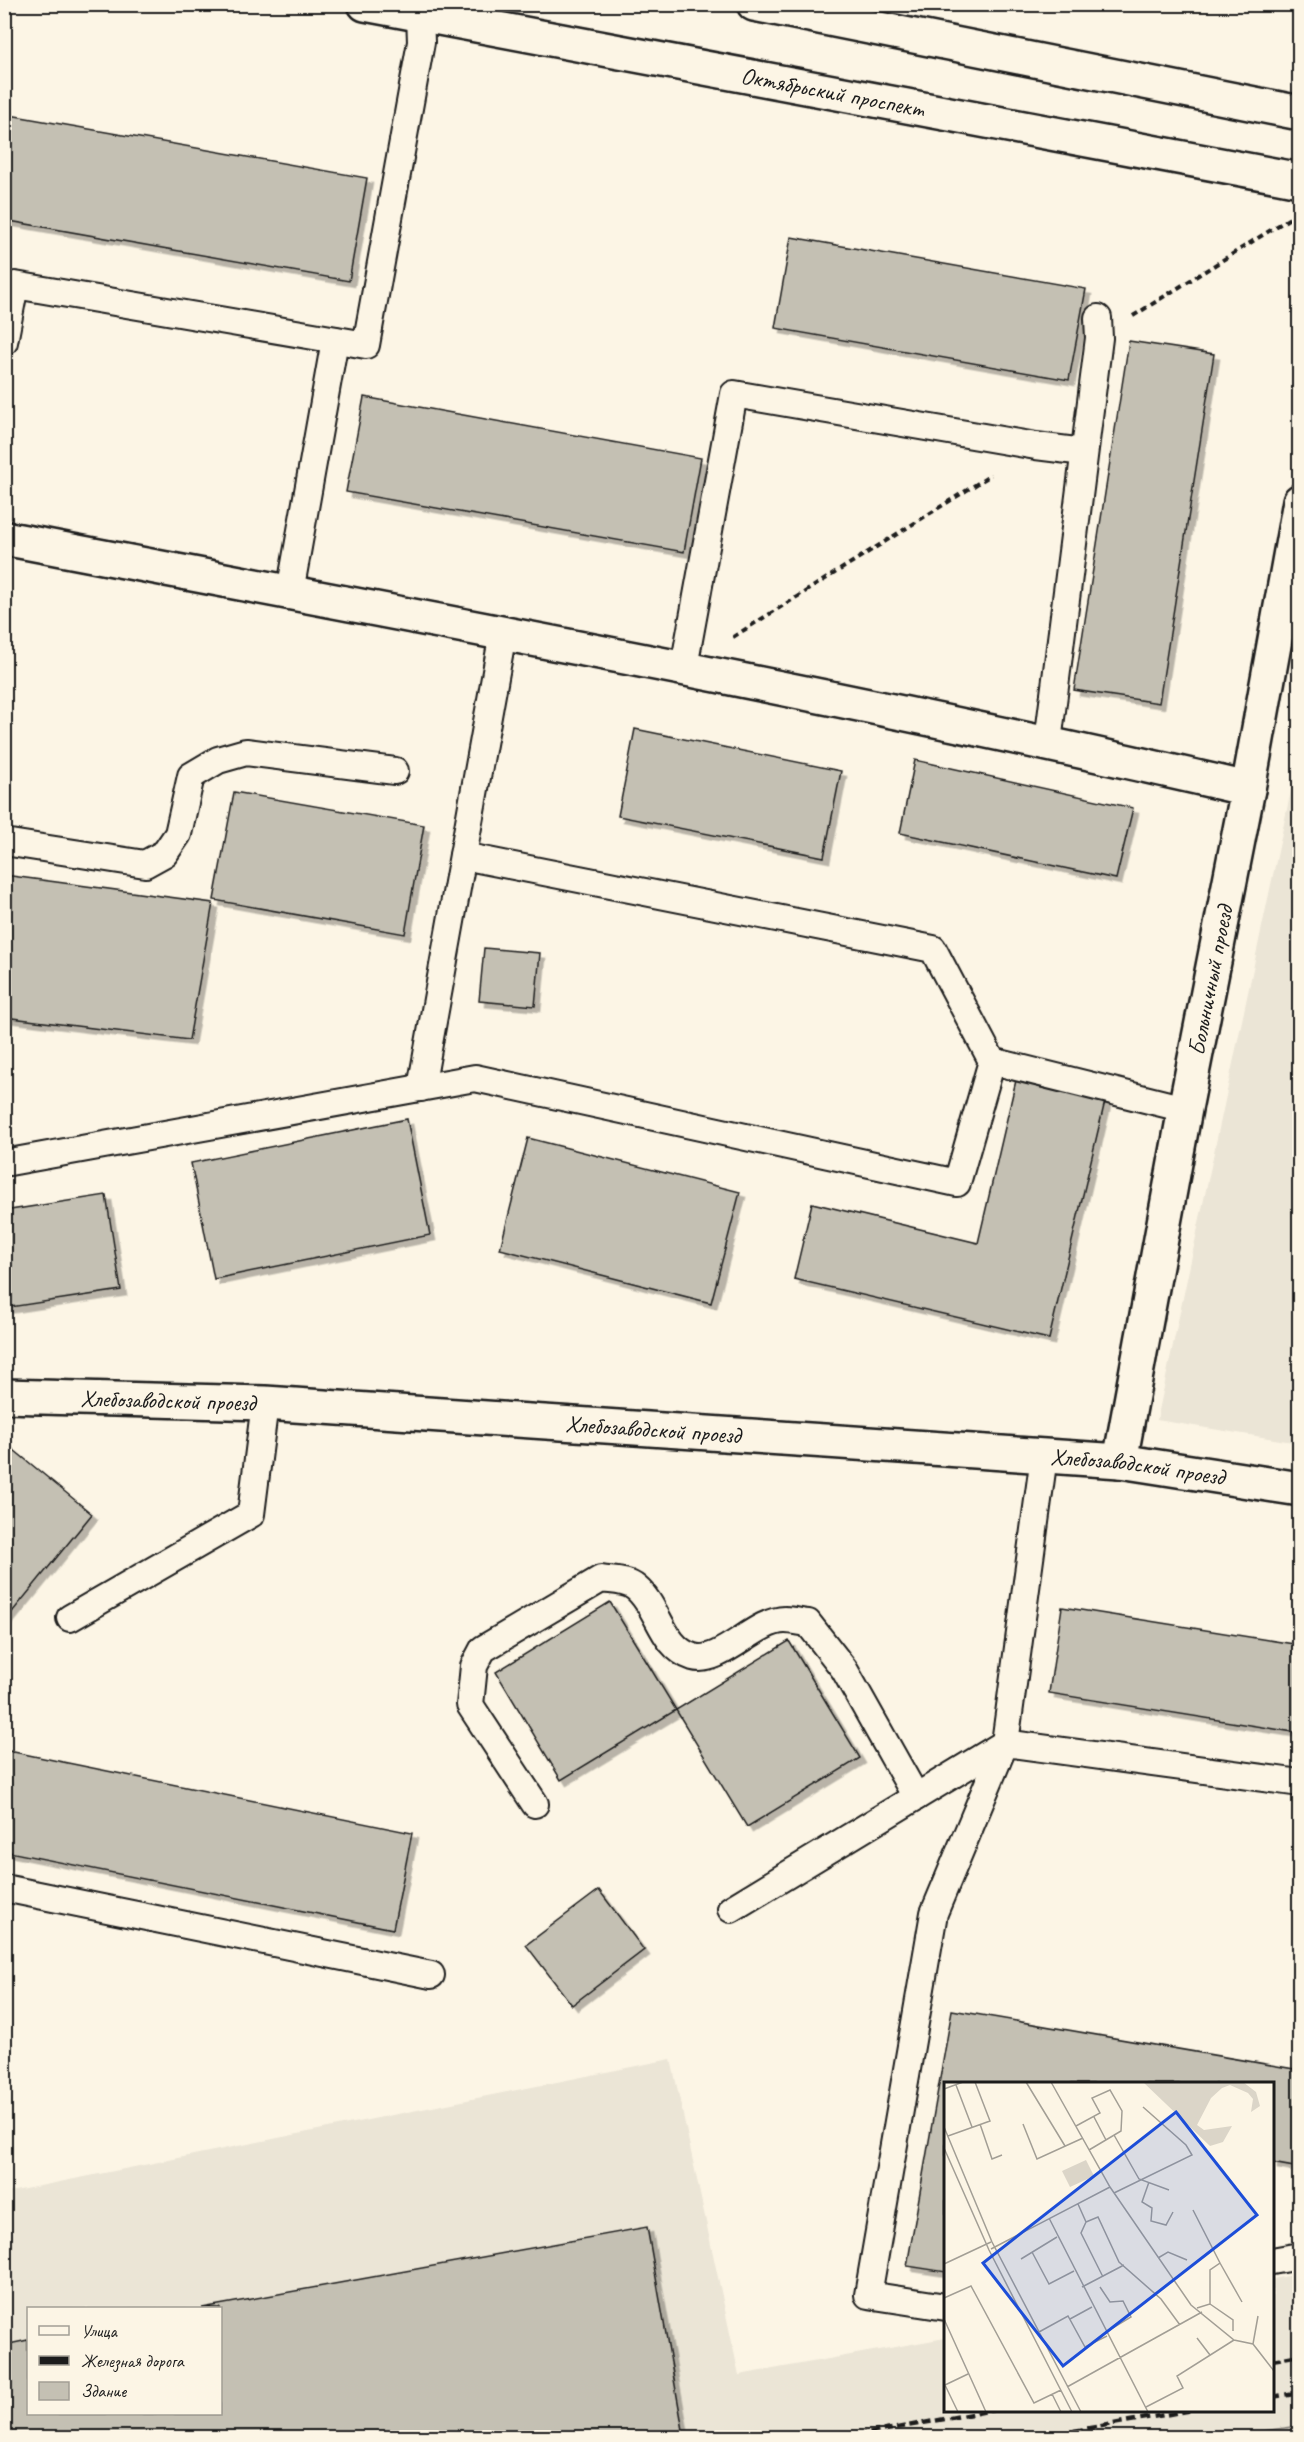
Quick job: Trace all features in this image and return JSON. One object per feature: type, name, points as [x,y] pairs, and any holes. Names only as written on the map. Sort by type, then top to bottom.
[{"type":"street","name":"Октябрьский проспект","points":[[365,4],[1299,180]]},
{"type":"street","points":[[754,4],[1299,113]]},
{"type":"street","name":"Больничный проезд","points":[[1120,1461],[1185,1109],[1248,789],[1299,501]]},
{"type":"street","points":[[5,544],[290,592],[684,667],[1048,742],[1248,789]]},
{"type":"street","name":"Хлебозаводской проезд","points":[[4,1396],[265,1403],[1120,1461],[1299,1489]]},
{"type":"lane","points":[[4,342],[15,285],[366,345],[421,42],[420,15]]},
{"type":"lane","points":[[1048,742],[1098,328]]},
{"type":"lane","points":[[290,592],[335,340]]},
{"type":"lane","points":[[684,667],[734,394],[1036,446],[1084,452]]},
{"type":"lane","points":[[421,1088],[503,633]]},
{"type":"lane","points":[[4,842],[145,864],[165,853],[178,834],[191,776],[218,760],[246,752],[395,771]]},
{"type":"lane","points":[[4,1162],[475,1078],[957,1183],[992,1061],[933,949],[463,856]]},
{"type":"lane","points":[[992,1061],[1185,1109]]},
{"type":"lane","points":[[70,1618],[251,1514],[265,1403]]},
{"type":"lane","points":[[944,2307],[867,2295],[934,1913],[1005,1743],[1044,1456]]},
{"type":"lane","points":[[535,1804],[470,1705],[474,1666],[483,1649],[601,1579],[623,1582],[636,1587],[680,1651],[695,1658],[712,1656],[766,1625],[784,1620],[808,1623],[844,1669],[916,1797]]},
{"type":"lane","points":[[731,1909],[1005,1743],[1299,1783]]},
{"type":"lane","points":[[4,1888],[431,1975]]},
{"type":"lane","points":[[1274,2261],[1299,2256]]},
{"type":"path","points":[[1098,328],[1298,213]]},
{"type":"path","points":[[684,667],[1036,446]]},
{"type":"shaded area","points":[[1299,753],[1300,1443],[1157,1420]]},
{"type":"shaded area","points":[[671,2059],[739,2375],[944,2338],[944,2412],[1274,2412],[1274,2279],[1299,2274],[1299,2437],[5,2438],[5,2193]]},
{"type":"shaded area","points":[[1299,2426],[1299,2437],[1221,2437]]},
{"type":"building","points":[[4,114],[367,178],[349,281],[4,220]]},
{"type":"building","points":[[791,237],[1086,289],[1069,380],[775,328]]},
{"type":"building","points":[[1129,341],[1214,354],[1159,703],[1074,690]]},
{"type":"building","points":[[364,397],[701,458],[684,552],[346,492]]},
{"type":"building","points":[[635,729],[841,771],[824,857],[618,816]]},
{"type":"building","points":[[915,760],[1133,808],[1116,879],[900,833]]},
{"type":"building","points":[[234,792],[424,825],[405,934],[214,900]]},
{"type":"building","points":[[4,875],[213,903],[189,1040],[4,1017]]},
{"type":"building","points":[[484,948],[540,953],[535,1006],[479,1001]]},
{"type":"building","points":[[1017,1076],[1106,1097],[1049,1339],[794,1279],[812,1203],[978,1243]]},
{"type":"building","points":[[407,1119],[430,1235],[214,1279],[191,1163]]},
{"type":"building","points":[[528,1138],[740,1192],[711,1303],[500,1249]]},
{"type":"building","points":[[106,1195],[121,1290],[4,1308],[4,1211]]},
{"type":"building","points":[[9,1446],[92,1514],[4,1622],[4,1451]]},
{"type":"building","points":[[610,1602],[676,1710],[561,1780],[496,1672]]},
{"type":"building","points":[[1062,1607],[1300,1645],[1300,1733],[1049,1693]]},
{"type":"building","points":[[789,1641],[860,1758],[747,1827],[676,1710]]},
{"type":"building","points":[[4,1750],[412,1833],[393,1929],[4,1851]]},
{"type":"building","points":[[599,1890],[644,1950],[572,2005],[526,1945]]},
{"type":"building","points":[[952,2010],[1300,2070],[1300,2168],[1274,2163],[1274,2082],[944,2082],[944,2272],[907,2266]]},
{"type":"building","points":[[647,2227],[683,2430],[642,2438],[4,2438],[4,2345],[27,2340],[27,2415],[222,2415],[222,2307],[207,2307]]},
{"type":"railway","points":[[1274,2360],[1300,2355]]},
{"type":"railway","points":[[1274,2397],[1300,2392]]},
{"type":"railway","points":[[843,2438],[982,2412]]},
{"type":"railway","points":[[1034,2438],[1181,2412]]}]
